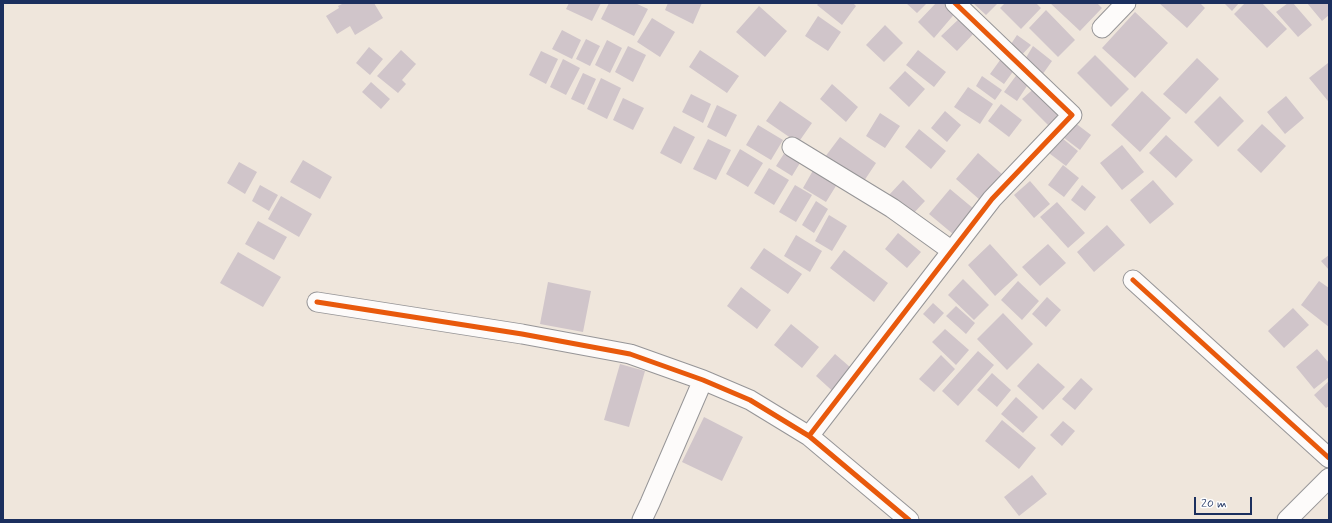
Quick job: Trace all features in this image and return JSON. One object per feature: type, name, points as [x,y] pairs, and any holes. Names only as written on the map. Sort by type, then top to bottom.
[{"type":"street","points":[[809,436],[992,199],[1072,115],[955,3]]},
{"type":"street","points":[[1102,28],[1126,3]]},
{"type":"street","points":[[792,147],[892,208],[952,251]]},
{"type":"street","points":[[1133,280],[1329,458]]},
{"type":"street","points":[[317,302],[514,333],[630,354],[703,380],[750,400],[809,436],[909,520]]},
{"type":"street","points":[[642,520],[703,380]]},
{"type":"street","points":[[1287,520],[1329,478]]},
{"type":"building","points":[[344,3],[374,3],[383,18],[355,35],[350,26],[337,34],[326,16]]},
{"type":"building","points":[[569,3],[601,3],[592,21],[566,9]]},
{"type":"building","points":[[609,3],[635,3],[648,9],[634,36],[601,19]]},
{"type":"building","points":[[668,3],[702,3],[693,24],[665,10]]},
{"type":"building","points":[[819,3],[853,3],[856,6],[842,25],[817,5]]},
{"type":"building","points":[[906,3],[927,3],[917,13]]},
{"type":"building","points":[[936,3],[947,3],[957,11],[934,38],[918,22]]},
{"type":"building","points":[[973,3],[998,3],[986,15]]},
{"type":"building","points":[[1005,3],[1036,3],[1041,8],[1021,29],[1000,8]]},
{"type":"building","points":[[1050,3],[1097,3],[1102,8],[1080,31]]},
{"type":"building","points":[[1159,3],[1200,3],[1205,8],[1187,28]]},
{"type":"building","points":[[1224,3],[1239,3],[1232,11]]},
{"type":"building","points":[[1245,3],[1262,3],[1287,29],[1267,48],[1234,14]]},
{"type":"building","points":[[1288,3],[1293,3],[1312,25],[1298,37],[1276,12]]},
{"type":"building","points":[[1307,3],[1329,3],[1329,15],[1322,21]]},
{"type":"building","points":[[759,6],[787,31],[765,57],[736,32]]},
{"type":"building","points":[[1046,10],[1075,40],[1058,57],[1029,28]]},
{"type":"building","points":[[1135,12],[1168,43],[1135,78],[1102,48]]},
{"type":"building","points":[[818,16],[841,32],[828,51],[805,36]]},
{"type":"building","points":[[962,16],[976,31],[957,51],[941,36]]},
{"type":"building","points":[[652,18],[675,32],[660,57],[637,42]]},
{"type":"building","points":[[885,25],[903,43],[884,62],[866,45]]},
{"type":"building","points":[[562,30],[581,40],[572,59],[552,49]]},
{"type":"building","points":[[1017,35],[1031,45],[1019,58],[1009,47]]},
{"type":"building","points":[[586,39],[600,46],[590,66],[576,59]]},
{"type":"building","points":[[607,40],[622,48],[610,73],[595,65]]},
{"type":"building","points":[[628,46],[646,55],[633,82],[615,72]]},
{"type":"building","points":[[1033,46],[1052,61],[1040,78],[1024,61]]},
{"type":"building","points":[[369,47],[383,59],[370,75],[356,63]]},
{"type":"building","points":[[401,50],[416,64],[402,80],[406,84],[398,93],[377,76]]},
{"type":"building","points":[[700,50],[739,76],[727,93],[689,67]]},
{"type":"building","points":[[918,50],[946,72],[934,87],[906,65]]},
{"type":"building","points":[[541,51],[558,59],[546,84],[529,75]]},
{"type":"building","points":[[1095,55],[1129,89],[1111,107],[1077,73]]},
{"type":"building","points":[[1003,56],[1017,66],[1004,84],[990,74]]},
{"type":"building","points":[[1197,58],[1219,79],[1186,114],[1163,94]]},
{"type":"building","points":[[563,59],[580,68],[566,95],[550,87]]},
{"type":"building","points":[[1328,63],[1329,65],[1328,101],[1309,78]]},
{"type":"building","points":[[1021,69],[1031,80],[1017,101],[1004,92]]},
{"type":"building","points":[[905,71],[925,89],[909,107],[889,88]]},
{"type":"building","points":[[583,73],[596,79],[584,105],[571,99]]},
{"type":"building","points":[[982,76],[1002,90],[995,100],[976,86]]},
{"type":"building","points":[[601,78],[621,88],[607,119],[587,109]]},
{"type":"building","points":[[371,82],[390,99],[381,109],[362,92]]},
{"type":"building","points":[[832,84],[858,107],[846,122],[820,99]]},
{"type":"building","points":[[1038,85],[1063,112],[1048,125],[1022,99]]},
{"type":"building","points":[[968,87],[993,104],[980,124],[954,107]]},
{"type":"building","points":[[1142,91],[1171,118],[1140,152],[1111,125]]},
{"type":"building","points":[[691,94],[711,104],[703,123],[682,112]]},
{"type":"building","points":[[1220,96],[1244,121],[1218,147],[1194,122]]},
{"type":"building","points":[[1286,96],[1304,118],[1285,134],[1267,112]]},
{"type":"building","points":[[623,98],[644,108],[633,130],[613,120]]},
{"type":"building","points":[[780,101],[812,123],[798,143],[766,121]]},
{"type":"building","points":[[1001,104],[1022,120],[1009,137],[988,121]]},
{"type":"building","points":[[717,105],[737,115],[726,137],[707,127]]},
{"type":"building","points":[[945,111],[961,125],[947,142],[931,128]]},
{"type":"building","points":[[880,113],[900,126],[885,148],[866,136]]},
{"type":"building","points":[[1070,119],[1091,135],[1080,150],[1059,134]]},
{"type":"building","points":[[1262,124],[1286,146],[1261,173],[1237,150]]},
{"type":"building","points":[[758,125],[783,140],[771,160],[746,145]]},
{"type":"building","points":[[674,126],[695,137],[681,164],[660,153]]},
{"type":"building","points":[[919,129],[946,151],[931,169],[905,147]]},
{"type":"building","points":[[1057,134],[1078,151],[1066,166],[1045,150]]},
{"type":"building","points":[[1166,135],[1193,160],[1176,178],[1149,153]]},
{"type":"building","points":[[840,137],[876,163],[862,184],[825,157]]},
{"type":"building","points":[[708,139],[731,150],[716,180],[693,169]]},
{"type":"building","points":[[1122,145],[1144,172],[1122,190],[1100,163]]},
{"type":"building","points":[[740,149],[763,163],[748,187],[726,174]]},
{"type":"building","points":[[787,149],[803,158],[792,176],[776,166]]},
{"type":"building","points":[[978,153],[1003,175],[980,200],[956,179]]},
{"type":"building","points":[[303,160],[332,177],[320,199],[290,182]]},
{"type":"building","points":[[239,162],[257,172],[245,194],[227,183]]},
{"type":"building","points":[[1063,165],[1079,178],[1064,197],[1048,185]]},
{"type":"building","points":[[815,167],[839,181],[826,202],[803,188]]},
{"type":"building","points":[[769,168],[789,180],[774,205],[754,193]]},
{"type":"building","points":[[903,180],[925,201],[911,216],[889,195]]},
{"type":"building","points":[[1153,180],[1174,204],[1150,224],[1130,200]]},
{"type":"building","points":[[1030,181],[1050,204],[1034,218],[1014,195]]},
{"type":"building","points":[[260,185],[278,195],[269,211],[252,201]]},
{"type":"building","points":[[795,185],[812,195],[796,222],[779,212]]},
{"type":"building","points":[[1082,185],[1096,197],[1085,211],[1071,200]]},
{"type":"building","points":[[950,189],[980,214],[959,239],[929,214]]},
{"type":"building","points":[[281,196],[312,214],[299,237],[268,219]]},
{"type":"building","points":[[816,201],[828,209],[814,233],[802,225]]},
{"type":"building","points":[[1057,202],[1085,233],[1068,248],[1040,217]]},
{"type":"building","points":[[829,215],[847,226],[832,251],[815,241]]},
{"type":"building","points":[[258,221],[287,237],[274,260],[245,244]]},
{"type":"building","points":[[1107,225],[1125,245],[1094,272],[1077,252]]},
{"type":"building","points":[[898,233],[921,252],[907,268],[885,249]]},
{"type":"building","points":[[796,235],[822,251],[810,272],[784,256]]},
{"type":"building","points":[[990,244],[1018,275],[995,296],[968,265]]},
{"type":"building","points":[[1048,244],[1066,263],[1040,286],[1022,267]]},
{"type":"building","points":[[764,248],[802,274],[788,294],[750,268]]},
{"type":"building","points":[[844,250],[888,283],[874,302],[830,268]]},
{"type":"building","points":[[238,252],[281,277],[263,307],[220,283]]},
{"type":"building","points":[[1329,255],[1329,270],[1321,261]]},
{"type":"building","points":[[963,279],[989,305],[974,320],[948,295]]},
{"type":"building","points":[[1018,281],[1039,301],[1022,320],[1001,300]]},
{"type":"building","points":[[1319,281],[1329,288],[1329,327],[1301,305]]},
{"type":"building","points":[[548,282],[591,291],[583,332],[540,324]]},
{"type":"building","points":[[741,287],[771,310],[757,329],[727,306]]},
{"type":"building","points":[[1047,297],[1061,310],[1046,327],[1032,314]]},
{"type":"building","points":[[933,303],[944,313],[934,324],[923,314]]},
{"type":"building","points":[[956,306],[975,323],[966,334],[946,316]]},
{"type":"building","points":[[1293,308],[1309,325],[1284,348],[1268,331]]},
{"type":"building","points":[[1003,313],[1033,344],[1007,370],[977,339]]},
{"type":"building","points":[[791,324],[819,347],[802,368],[774,345]]},
{"type":"building","points":[[945,329],[969,350],[956,365],[932,342]]},
{"type":"building","points":[[1317,349],[1329,363],[1329,377],[1314,389],[1296,367]]},
{"type":"building","points":[[978,351],[994,365],[958,406],[942,391]]},
{"type":"building","points":[[835,354],[858,374],[838,396],[816,376]]},
{"type":"building","points":[[941,355],[955,369],[934,392],[919,379]]},
{"type":"building","points":[[1038,363],[1065,387],[1043,410],[1017,386]]},
{"type":"building","points":[[620,364],[645,371],[629,427],[604,420]]},
{"type":"building","points":[[992,373],[1011,390],[997,407],[977,390]]},
{"type":"building","points":[[1081,378],[1093,389],[1075,410],[1062,399]]},
{"type":"building","points":[[1329,381],[1329,406],[1326,408],[1314,395]]},
{"type":"building","points":[[1016,397],[1038,417],[1023,433],[1001,414]]},
{"type":"building","points":[[704,417],[743,437],[722,481],[682,462]]},
{"type":"building","points":[[1002,420],[1036,448],[1019,469],[985,441]]},
{"type":"building","points":[[1063,421],[1075,431],[1062,446],[1050,435]]},
{"type":"building","points":[[1032,475],[1047,494],[1019,516],[1004,497]]},
{"type":"cycle path","points":[[809,436],[992,199],[1072,115],[955,3]]},
{"type":"cycle path","points":[[1133,280],[1329,458]]},
{"type":"cycle path","points":[[317,302],[522,334],[630,354],[703,380],[750,400],[809,436],[909,520]]}]
